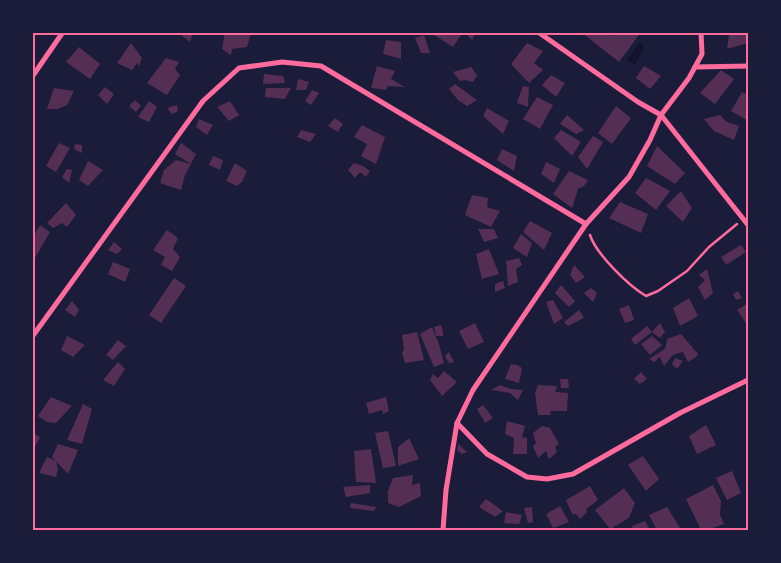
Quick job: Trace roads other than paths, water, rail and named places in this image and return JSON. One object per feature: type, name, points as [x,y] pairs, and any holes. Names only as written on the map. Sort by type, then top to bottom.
[{"type":"street","points":[[32,77],[63,32]]},
{"type":"street","points":[[538,32],[638,102],[661,115],[743,216],[748,225]]},
{"type":"street","points":[[443,530],[446,490],[457,423],[472,390],[586,224],[629,177],[650,140],[661,115],[702,54],[701,32]]},
{"type":"street","points":[[32,337],[202,101],[239,68],[282,62],[322,66],[586,224]]},
{"type":"street","points":[[695,67],[748,66]]},
{"type":"street","points":[[457,423],[487,454],[527,477],[546,479],[573,474],[680,413],[748,380]]}]
